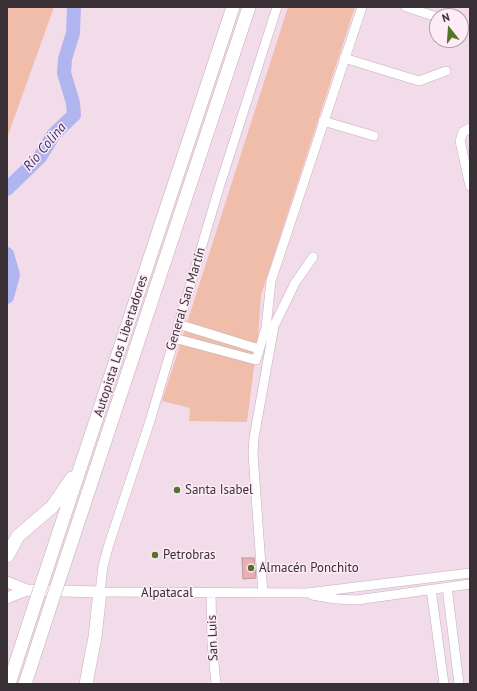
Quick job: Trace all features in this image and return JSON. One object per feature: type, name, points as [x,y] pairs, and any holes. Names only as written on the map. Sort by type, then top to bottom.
[{"type":"highway","name":"Autopista Los Libertadores","points":[[9,684],[233,7]]},
{"type":"highway","name":"Autopista Los Libertadores","points":[[25,684],[249,7]]},
{"type":"highway","points":[[7,556],[14,542],[23,530],[48,510],[60,498],[85,458]]},
{"type":"highway","points":[[86,684],[95,637],[100,592]]},
{"type":"main road","name":"Alpatacal","points":[[7,582],[27,590],[100,592]]},
{"type":"main road","name":"Alpatacal","points":[[7,586],[7,597],[27,590]]},
{"type":"street","name":"General San Martín","points":[[100,592],[107,550],[150,420],[178,324],[277,7]]},
{"type":"street","points":[[174,338],[256,360],[266,328],[271,281],[362,7]]},
{"type":"street","points":[[406,7],[429,14]]},
{"type":"street","points":[[344,58],[419,81],[446,71]]},
{"type":"street","points":[[323,121],[374,136]]},
{"type":"street","points":[[470,128],[463,132],[460,141],[470,186]]},
{"type":"street","points":[[263,593],[253,454],[254,438],[274,326],[295,283],[313,257]]},
{"type":"street","points":[[178,324],[260,349]]},
{"type":"street","name":"Alpatacal","points":[[100,592],[307,593],[470,573]]},
{"type":"street","name":"Alpatacal","points":[[307,593],[326,598],[357,600],[470,584]]},
{"type":"street","points":[[447,587],[459,684]]},
{"type":"street","points":[[356,588],[354,593],[357,600]]},
{"type":"street","points":[[431,589],[444,684]]},
{"type":"street","name":"San Luis","points":[[211,593],[212,643],[216,684]]},
{"type":"shaded area","points":[[7,7],[54,7],[7,138]]},
{"type":"shaded area","points":[[288,7],[355,7],[261,295],[258,337],[247,422],[189,421],[190,408],[162,401]]},
{"type":"building","name":"Almacén Ponchito","points":[[242,558],[254,558],[256,578],[243,579]]},
{"type":"waterway","name":"Río Colina","points":[[7,189],[40,157],[54,134],[74,115],[73,103],[64,73],[65,59],[73,33],[74,7]]},
{"type":"waterway","name":"Río Colina","points":[[7,254],[13,275],[7,297]]},
{"type":"place","name":"Santa Isabel","points":[[177,490]]},
{"type":"place","name":"Petrobras","points":[[155,555]]},
{"type":"place","name":"Almacén Ponchito","points":[[251,568]]}]
